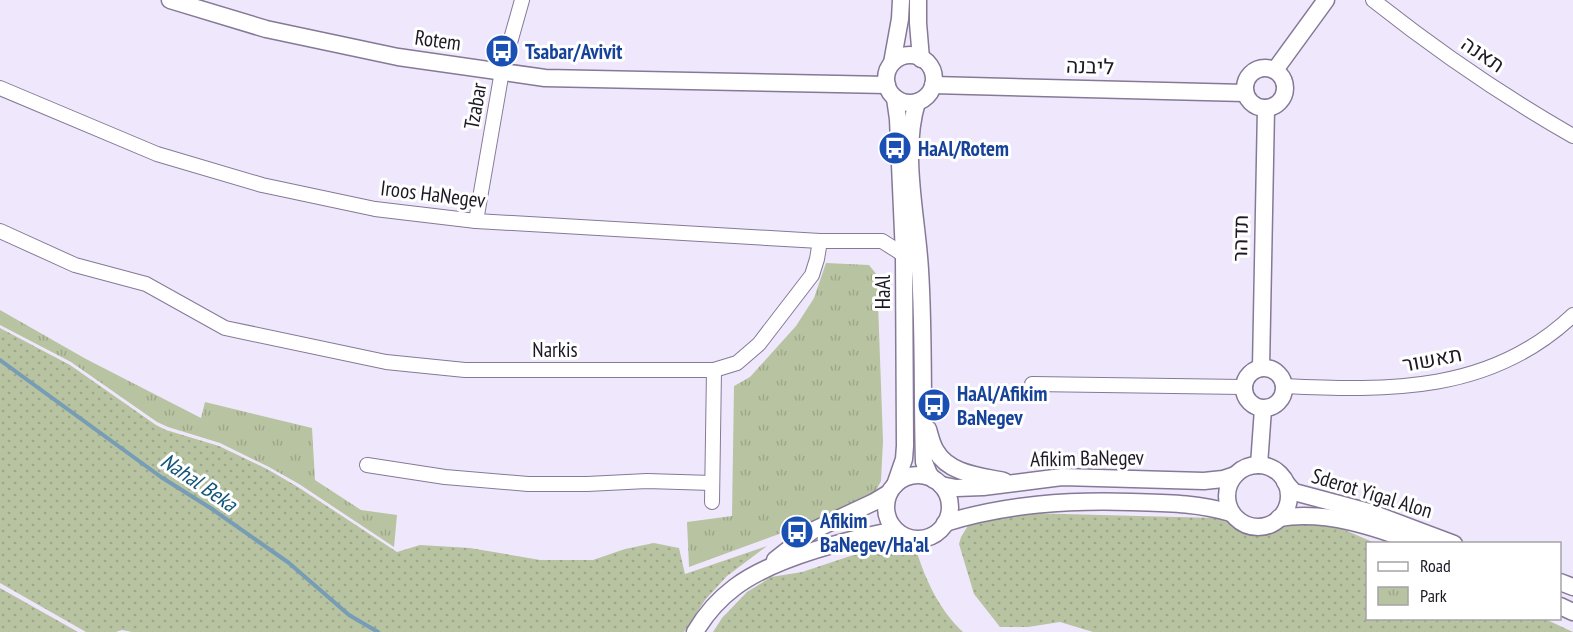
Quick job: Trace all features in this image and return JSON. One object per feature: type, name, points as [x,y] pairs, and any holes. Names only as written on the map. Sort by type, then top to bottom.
[{"type":"street","name":"Rotem","points":[[170,0],[277,31],[398,57],[545,78],[891,91]]},
{"type":"street","name":"Tzabar","points":[[476,221],[502,71],[522,0]]},
{"type":"street","points":[[900,0],[900,19],[892,63],[888,69],[891,91],[909,103],[924,98],[933,86],[932,70],[921,58],[918,0]]},
{"type":"street","points":[[1275,70],[1326,0]]},
{"type":"street","name":"תאנה","points":[[1373,0],[1458,63],[1573,136]]},
{"type":"street","points":[[892,63],[906,56],[921,58]]},
{"type":"street","points":[[1263,68],[1275,70],[1284,80],[1285,92],[1279,103],[1266,108],[1252,104],[1245,93],[1246,81],[1251,73],[1263,68]]},
{"type":"street","name":"ליבנה","points":[[933,86],[1245,93]]},
{"type":"street","name":"Iroos HaNegev","points":[[0,88],[157,154],[262,185],[375,209],[476,221],[820,241],[882,242],[904,255]]},
{"type":"street","name":"HaAl","points":[[891,91],[898,118],[903,226],[905,446],[904,459],[892,489]]},
{"type":"street","name":"HaAl","points":[[917,102],[912,121],[912,174],[920,271],[924,462],[929,474],[937,482]]},
{"type":"street","name":"תדהר","points":[[1261,368],[1266,108]]},
{"type":"street","points":[[882,242],[903,226]]},
{"type":"street","name":"Narkis","points":[[0,231],[75,265],[147,284],[225,328],[386,362],[465,370],[714,370],[738,363],[759,344],[812,275],[820,241]]},
{"type":"street","name":"תאשור","points":[[1284,386],[1356,390],[1406,387],[1450,380],[1491,367],[1528,350],[1561,327],[1573,315]]},
{"type":"street","points":[[1261,368],[1276,372],[1281,377],[1284,386],[1283,396],[1277,404],[1263,409],[1248,402],[1243,387],[1248,375],[1261,368]]},
{"type":"street","points":[[712,502],[714,370]]},
{"type":"street","points":[[1032,384],[1243,387]]},
{"type":"street","points":[[922,408],[935,451],[951,466],[961,471],[1011,482]]},
{"type":"street","points":[[1259,465],[1263,409]]},
{"type":"street","points":[[367,465],[436,476],[509,483],[587,484],[647,481],[712,483]]},
{"type":"street","points":[[1259,465],[1273,469],[1282,478],[1286,484],[1288,503],[1279,518],[1263,526],[1254,527],[1237,519],[1231,513],[1227,503],[1227,493],[1229,483],[1243,468],[1259,465]]},
{"type":"street","points":[[695,632],[708,613],[735,587],[766,569],[812,531],[874,502],[903,478],[913,475],[924,476],[937,482],[946,494],[949,514],[940,531],[922,539],[903,536],[895,530],[886,513],[886,502],[892,489]]},
{"type":"street","name":"Afikim BaNegev","points":[[937,482],[956,489],[1062,477],[1204,481],[1235,475]]},
{"type":"street","name":"Sderot Yigal Alon","points":[[1282,478],[1294,492],[1369,512],[1451,542]]},
{"type":"street","name":"Afikim BaNegev","points":[[945,523],[987,511],[1075,501],[1186,503],[1231,513]]},
{"type":"street","name":"Sderot Yigal Alon","points":[[1279,518],[1311,516],[1338,519],[1416,542]]},
{"type":"street","points":[[766,569],[829,546],[895,530]]},
{"type":"green space","points":[[826,263],[869,265],[877,275],[883,441],[881,481],[872,498],[852,507],[689,567],[687,522],[732,516],[734,386],[750,377],[796,326],[814,298]]},
{"type":"green space","points":[[0,310],[86,359],[201,418],[205,402],[312,428],[315,480],[361,510],[397,515],[394,547],[299,484],[269,467],[220,443],[157,422],[71,362],[0,325]]},
{"type":"green space","points":[[0,328],[70,365],[156,425],[219,446],[267,469],[397,552],[420,545],[470,548],[540,560],[593,560],[625,549],[654,543],[679,548],[685,574],[767,546],[727,576],[705,600],[684,632],[132,632],[122,630],[86,632],[0,583]]},
{"type":"green space","points":[[1025,513],[1216,518],[1248,532],[1259,533],[1271,532],[1284,525],[1326,522],[1373,542],[1366,542],[1366,620],[1547,620],[1573,632],[1093,632],[1060,622],[1028,627],[1000,627],[974,594],[959,544],[969,524]]},
{"type":"green space","points":[[896,541],[915,546],[933,592],[947,614],[963,632],[713,632],[722,618],[747,592],[771,577],[802,572]]},
{"type":"green space","points":[[0,588],[78,632],[0,632]]},
{"type":"waterway","name":"Nahal Beka","points":[[0,360],[161,477],[212,509],[289,563],[349,615],[378,632]]},
{"type":"place","name":"Tsabar/Avivit","points":[[502,51]]},
{"type":"place","name":"HaAl/Rotem","points":[[895,148]]},
{"type":"place","name":"HaAl/Afikim BaNegev","points":[[934,405]]},
{"type":"place","name":"Afikim BaNegev/Ha'al","points":[[797,532]]}]
